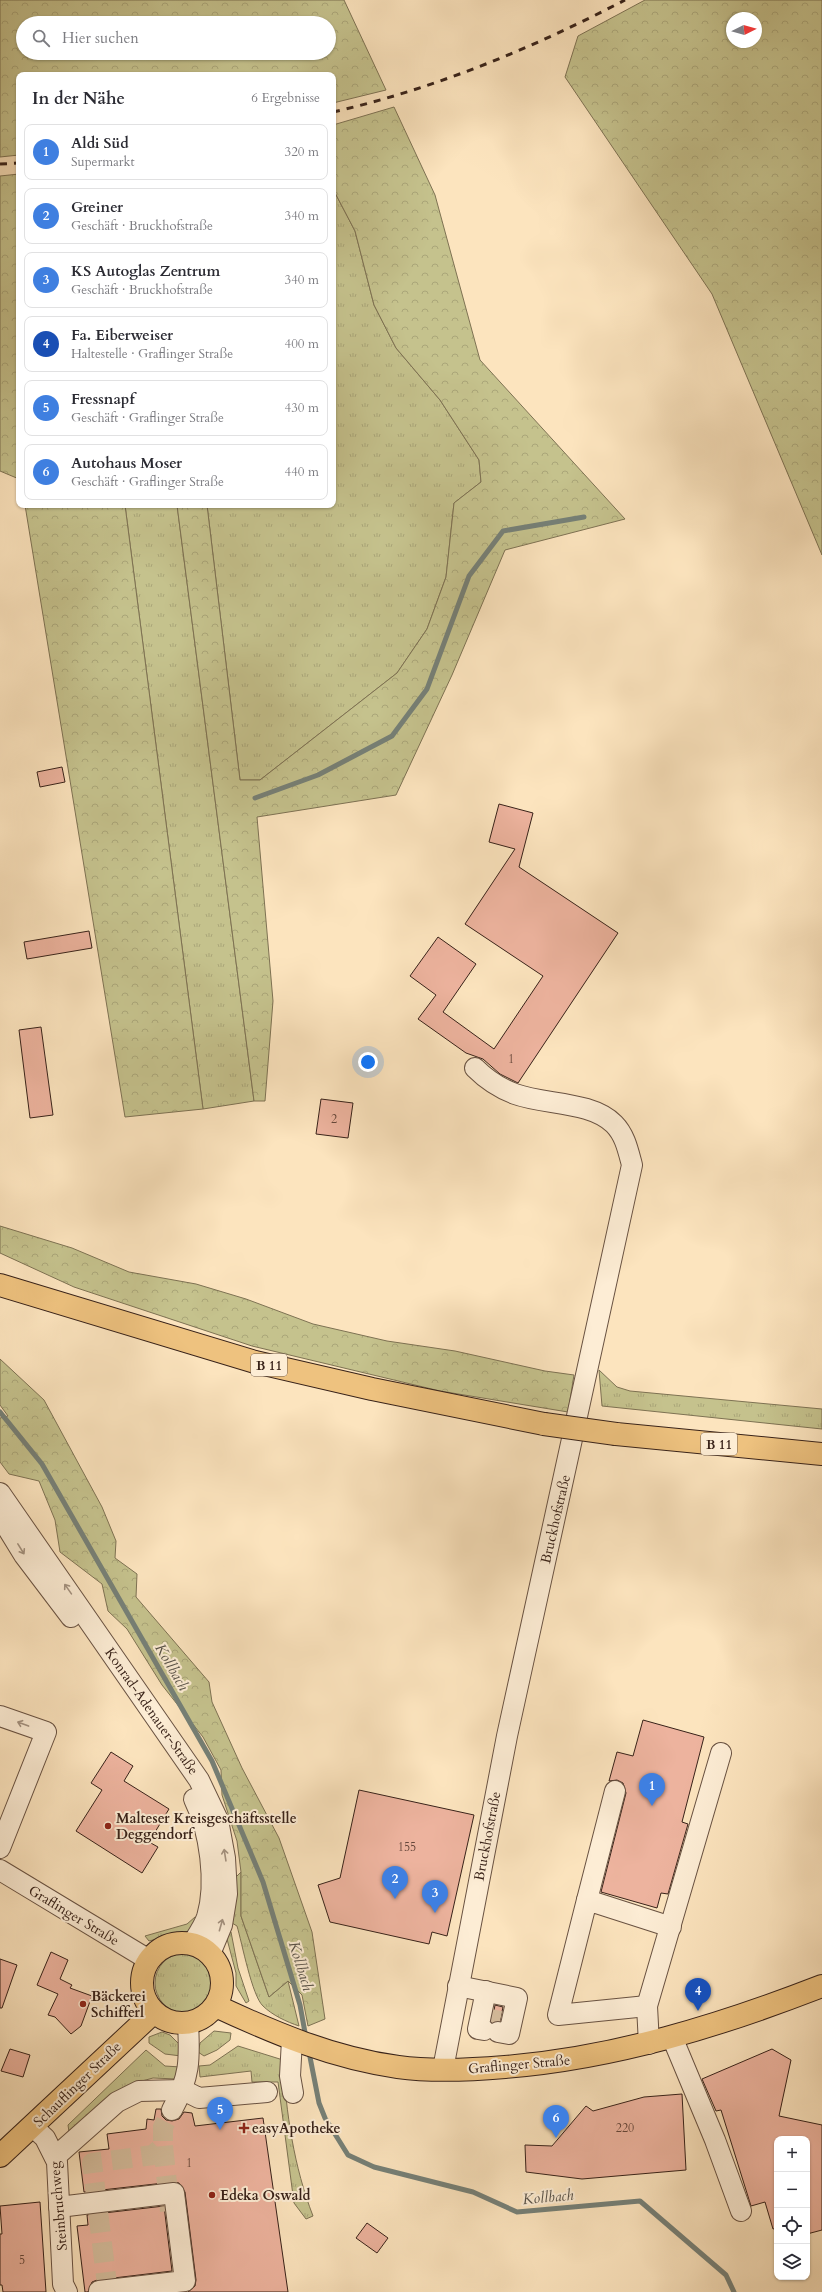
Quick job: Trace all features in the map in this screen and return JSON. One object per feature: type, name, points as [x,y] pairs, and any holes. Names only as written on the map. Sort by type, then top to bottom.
[{"type":"main road","name":"B 11","points":[[0,1285],[255,1362],[372,1390],[544,1424],[616,1434],[822,1454]]},
{"type":"main road","points":[[171,1944],[201,1949],[218,1965],[222,1979],[222,1993],[216,2006],[205,2016],[188,2023],[179,2024],[166,2020],[154,2012],[146,2001],[142,1987],[143,1973],[149,1960],[158,1950],[171,1944]]},
{"type":"main road","name":"Graflinger Straße","points":[[216,2006],[292,2040],[324,2050],[398,2067],[481,2069],[555,2063],[649,2044],[752,2014],[822,1986]]},
{"type":"main road","name":"Schauflinger Straße","points":[[0,2156],[33,2127],[154,2012]]},
{"type":"street","name":"Bruckhofstraße","points":[[443,2069],[507,1736],[632,1165],[625,1139],[614,1124],[600,1113],[516,1094],[488,1081],[475,1068]]},
{"type":"street","name":"Konrad-Adenauer-Straße","points":[[0,1493],[199,1780],[218,1820],[225,1858],[227,1894],[222,1925],[201,1949]]},
{"type":"street","name":"Konrad-Adenauer-Straße","points":[[0,1516],[24,1555],[135,1706],[185,1780],[200,1811],[206,1832],[213,1890],[201,1949]]},
{"type":"street","points":[[0,1716],[46,1732],[0,1848]]},
{"type":"street","points":[[649,2044],[647,2006],[721,1754]]},
{"type":"street","points":[[615,1791],[558,2015],[647,2006]]},
{"type":"street","name":"Graflinger Straße","points":[[0,1870],[149,1960]]},
{"type":"street","points":[[587,1900],[671,1926]]},
{"type":"street","points":[[458,1986],[494,2015]]},
{"type":"street","points":[[172,2110],[183,2090],[190,2061],[188,2023]]},
{"type":"street","points":[[672,2037],[715,2140],[741,2211]]},
{"type":"street","points":[[292,2040],[290,2069],[292,2093]]},
{"type":"street","points":[[54,2157],[118,2102],[139,2091],[183,2090],[199,2098],[267,2092]]},
{"type":"street","name":"Steinbruchweg","points":[[33,2127],[45,2138],[57,2162],[63,2284],[67,2292]]},
{"type":"street","points":[[60,2207],[174,2193],[185,2281],[99,2291]]},
{"type":"green space","points":[[0,0],[344,0],[386,90],[336,102],[336,72],[16,72],[16,155],[0,157]]},
{"type":"green space","points":[[645,0],[822,0],[822,555],[712,294],[565,77],[578,36]]},
{"type":"green space","points":[[394,107],[435,195],[480,360],[625,519],[505,550],[452,675],[396,795],[257,817],[273,1001],[265,1101],[254,1101],[177,508],[207,508],[240,780],[260,780],[397,673],[427,629],[446,577],[454,503],[481,482],[479,460],[440,400],[396,348],[374,305],[355,231],[336,195],[336,124]]},
{"type":"green space","points":[[16,174],[16,478],[0,471],[0,176]]},
{"type":"green space","points":[[336,195],[355,231],[374,305],[396,348],[440,400],[479,460],[481,482],[454,503],[446,577],[427,629],[397,673],[260,780],[240,780],[207,508],[336,508]]},
{"type":"green space","points":[[25,508],[125,508],[203,1109],[125,1117]]},
{"type":"green space","points":[[125,508],[177,508],[254,1101],[203,1109]]},
{"type":"green space","points":[[0,1226],[72,1248],[129,1272],[196,1284],[246,1299],[313,1324],[387,1341],[455,1351],[545,1371],[574,1375],[568,1412],[440,1391],[252,1346],[74,1287],[0,1253]]},
{"type":"green space","points":[[0,1359],[44,1400],[102,1507],[116,1541],[115,1558],[137,1574],[136,1597],[209,1682],[212,1702],[242,1768],[279,1838],[312,1932],[325,2019],[308,2026],[302,1995],[288,1981],[269,1997],[241,1916],[241,1872],[237,1841],[222,1795],[221,1770],[203,1737],[162,1685],[127,1629],[108,1611],[102,1584],[60,1552],[55,1520],[39,1481],[9,1474],[0,1462],[0,1418],[8,1416],[0,1405]]},
{"type":"green space","points":[[599,1370],[617,1387],[630,1391],[822,1409],[822,1429],[602,1406]]},
{"type":"green space","points":[[241,1872],[241,1916],[269,1997],[288,1981],[299,2026],[280,2018],[263,2006],[255,1992],[237,1926],[232,1923],[235,1878]]},
{"type":"green space","points":[[195,1917],[200,1920],[189,1931],[149,1941],[145,1936],[187,1924]]},
{"type":"green space","points":[[228,1932],[231,1932],[238,1968],[249,2001],[246,2003],[236,1986],[236,1973],[227,1939]]},
{"type":"green space","points":[[185,1953],[202,1958],[210,1966],[215,1983],[210,2000],[202,2008],[185,2013],[168,2008],[160,2000],[155,1983],[160,1966],[168,1958]]},
{"type":"green space","points":[[214,2031],[231,2033],[230,2040],[217,2050],[204,2056],[198,2052],[200,2043]]},
{"type":"green space","points":[[162,2032],[170,2035],[181,2046],[181,2056],[165,2054],[149,2043],[149,2037]]},
{"type":"green space","points":[[238,2046],[283,2060],[286,2100],[292,2140],[306,2197],[313,2216],[306,2219],[294,2203],[278,2082],[252,2082],[251,2071],[200,2077],[199,2066],[210,2065]]},
{"type":"green space","points":[[146,2050],[165,2066],[181,2067],[177,2079],[153,2078],[131,2084],[69,2132],[68,2125]]},
{"type":"building","points":[[62,767],[65,782],[40,787],[37,772]]},
{"type":"building","points":[[499,804],[533,813],[519,867],[618,933],[518,1083],[500,1074],[483,1059],[466,1053],[418,1019],[436,995],[410,976],[438,937],[476,964],[443,1012],[494,1049],[543,976],[465,924],[515,849],[489,842]]},
{"type":"building","points":[[89,931],[92,948],[27,959],[24,942]]},
{"type":"building","points":[[41,1027],[53,1115],[30,1118],[19,1030]]},
{"type":"building","points":[[321,1099],[353,1103],[348,1138],[316,1134]]},
{"type":"building","points":[[643,1720],[704,1737],[682,1822],[688,1824],[668,1894],[661,1893],[657,1908],[601,1892],[626,1793],[623,1783],[617,1780],[609,1781],[617,1752],[633,1756]]},
{"type":"building","points":[[111,1752],[133,1766],[124,1781],[169,1809],[149,1842],[158,1847],[142,1873],[76,1831],[102,1790],[91,1783]]},
{"type":"building","points":[[359,1790],[474,1815],[447,1936],[432,1932],[429,1944],[330,1922],[318,1885],[340,1878]]},
{"type":"building","points":[[51,1952],[68,1960],[60,1979],[72,1985],[70,1988],[92,1996],[81,2026],[71,2034],[55,2017],[48,2015],[58,1994],[37,1985]]},
{"type":"building","points":[[0,1959],[17,1965],[2,2008],[0,2008]]},
{"type":"building","points":[[495,2005],[503,2007],[500,2021],[492,2022]]},
{"type":"building","points":[[10,2049],[30,2055],[23,2077],[1,2071]]},
{"type":"building","points":[[772,2049],[791,2060],[779,2116],[822,2125],[822,2230],[810,2233],[810,2136],[774,2136],[773,2229],[765,2202],[751,2206],[721,2110],[716,2111],[702,2079]]},
{"type":"building","points":[[682,2094],[686,2170],[582,2179],[526,2172],[525,2145],[552,2146],[586,2106],[593,2111],[644,2097]]},
{"type":"building","points":[[156,2109],[161,2109],[162,2116],[166,2120],[172,2121],[179,2119],[184,2112],[192,2113],[195,2126],[263,2118],[288,2292],[188,2292],[195,2286],[196,2280],[185,2192],[179,2183],[173,2182],[84,2192],[79,2152],[109,2149],[107,2134],[146,2129],[147,2119],[154,2120]]},
{"type":"building","points":[[40,2202],[46,2292],[3,2292],[2,2285],[0,2285],[0,2234],[2,2234],[0,2206]]},
{"type":"building","points":[[164,2206],[172,2271],[97,2280],[92,2282],[88,2292],[85,2292],[77,2226],[88,2225],[87,2215]]},
{"type":"building","points":[[367,2223],[388,2238],[377,2253],[356,2238]]},
{"type":"waterway","points":[[255,798],[318,775],[392,736],[427,689],[469,576],[503,531],[584,517]]},
{"type":"waterway","name":"Kollbach","points":[[0,1412],[42,1464],[212,1761],[263,1882],[300,2005],[306,2038]]},
{"type":"waterway","name":"Kollbach","points":[[309,2052],[319,2103],[325,2118],[348,2155],[374,2167],[473,2192],[517,2212],[640,2201],[726,2275],[734,2292]]},
{"type":"tunnel","points":[[486,2018],[500,2021]]},
{"type":"tunnel","points":[[108,2292],[92,2163],[153,2155],[163,2146],[163,2127],[172,2110]]},
{"type":"tunnel","points":[[163,2146],[170,2211]]},
{"type":"railway","points":[[336,111],[371,103],[446,79],[555,35],[625,0]]},
{"type":"railway","points":[[0,164],[16,163]]},
{"type":"place","name":"Aldi Süd","points":[[652,1806]]},
{"type":"place","name":"Malteser Kreisgeschäftsstelle Deggendorf","points":[[108,1826]]},
{"type":"place","name":"Greiner","points":[[395,1899]]},
{"type":"place","name":"KS Autoglas Zentrum","points":[[435,1913]]},
{"type":"place","name":"Bäckerei Schifferl","points":[[83,2004]]},
{"type":"place","name":"Fa. Eiberweiser","points":[[698,2011]]},
{"type":"place","name":"easyApotheke","points":[[244,2128]]},
{"type":"place","name":"Fressnapf","points":[[220,2130]]},
{"type":"place","name":"Autohaus Moser","points":[[556,2138]]},
{"type":"place","name":"Edeka Oswald","points":[[212,2195]]}]
